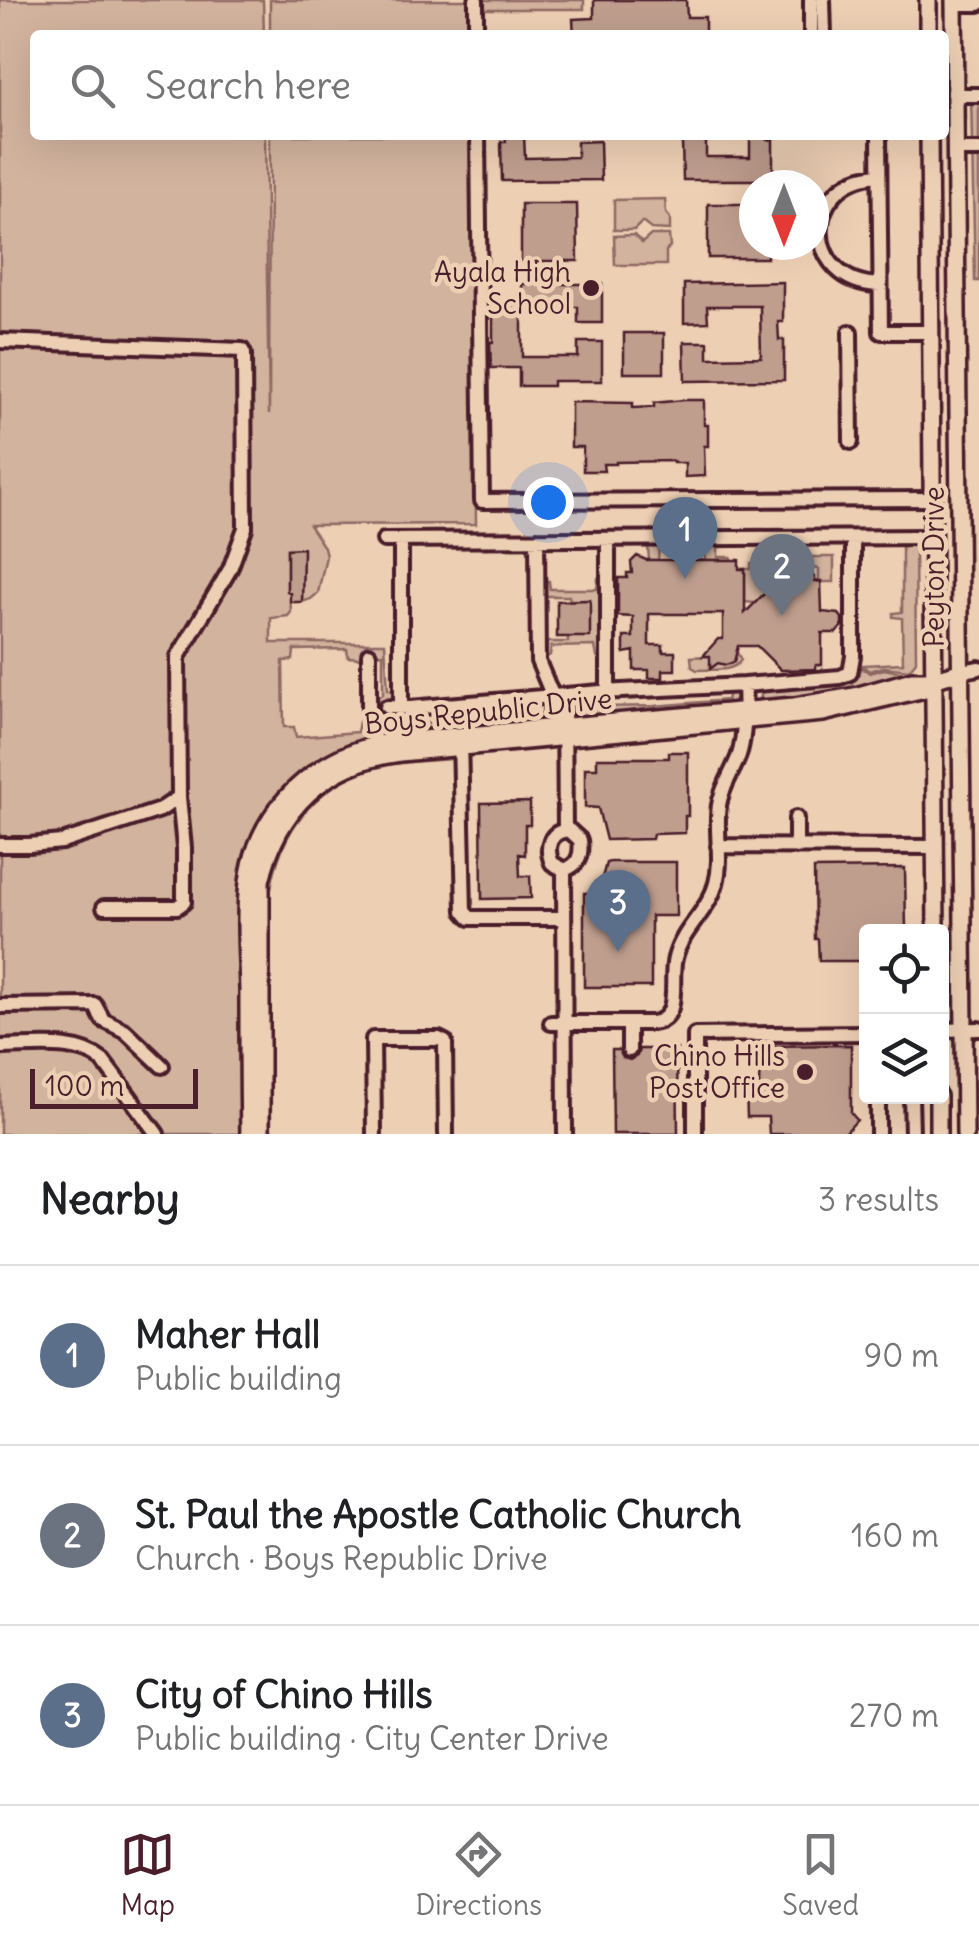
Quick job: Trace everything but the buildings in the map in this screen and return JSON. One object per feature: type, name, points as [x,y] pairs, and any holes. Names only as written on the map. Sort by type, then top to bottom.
[{"type":"main road","points":[[928,0],[928,30]]},
{"type":"main road","name":"Peyton Drive","points":[[954,2],[959,672],[971,1030],[964,1134]]},
{"type":"main road","name":"Peyton Drive","points":[[929,140],[936,924]]},
{"type":"main road","points":[[930,256],[956,256]]},
{"type":"main road","name":"Boys Republic Drive","points":[[248,1134],[247,896],[253,860],[267,826],[283,802],[326,764],[376,744],[460,741],[744,716],[959,672]]},
{"type":"main road","name":"Boys Republic Drive","points":[[261,1134],[260,897],[275,837],[302,799],[346,767],[388,754],[460,741]]},
{"type":"main road","points":[[938,1104],[938,1134]]},
{"type":"street","points":[[476,0],[476,30]]},
{"type":"street","points":[[811,0],[811,30]]},
{"type":"street","points":[[824,0],[824,30]]},
{"type":"street","points":[[954,2],[979,4]]},
{"type":"street","points":[[955,94],[979,95]]},
{"type":"street","points":[[478,140],[482,501],[932,498]]},
{"type":"street","points":[[879,140],[881,332],[931,332]]},
{"type":"street","points":[[956,150],[979,150]]},
{"type":"street","points":[[880,175],[858,178],[838,190],[826,206],[820,231],[825,251],[842,274],[860,284],[880,285]]},
{"type":"street","points":[[850,332],[851,442]]},
{"type":"street","points":[[0,341],[242,350],[244,354],[245,528],[230,569],[178,657],[184,902],[178,907],[104,907]]},
{"type":"street","points":[[384,540],[933,537]]},
{"type":"street","points":[[400,540],[394,708],[844,676],[852,670],[854,656],[852,538]]},
{"type":"street","points":[[538,539],[538,661],[553,697]]},
{"type":"street","points":[[608,539],[608,691]]},
{"type":"street","points":[[370,654],[370,712],[378,720],[380,734],[376,744]]},
{"type":"street","points":[[959,672],[979,668]]},
{"type":"street","points":[[558,1023],[660,1022],[671,1012],[677,951],[718,876],[718,808],[741,747],[744,685]]},
{"type":"street","points":[[553,697],[564,700],[565,830]]},
{"type":"street","points":[[460,741],[466,915],[564,918]]},
{"type":"street","points":[[0,845],[62,842],[160,810],[179,796]]},
{"type":"street","points":[[796,818],[796,847]]},
{"type":"street","points":[[565,830],[575,834],[581,848],[578,862],[564,870],[552,863],[548,848],[554,835],[565,830]]},
{"type":"street","points":[[718,846],[936,847]]},
{"type":"street","points":[[564,870],[558,1023],[565,1134]]},
{"type":"street","points":[[0,1006],[95,1005],[103,1020],[125,1031],[162,1066]]},
{"type":"street","points":[[629,1023],[629,1050]]},
{"type":"street","points":[[696,1134],[695,1035],[859,1033]]},
{"type":"street","points":[[374,1134],[373,1038],[439,1038],[445,1042],[446,1134]]},
{"type":"street","points":[[0,1047],[72,1048],[94,1054],[112,1072],[156,1134]]},
{"type":"street","points":[[878,1104],[878,1134]]},
{"type":"street","points":[[911,1104],[912,1134]]},
{"type":"shaded area","points":[[0,0],[263,0],[264,30],[30,30],[30,140],[265,140],[269,414],[270,140],[472,140],[476,524],[309,525],[326,556],[318,593],[302,602],[303,551],[287,549],[291,612],[271,618],[271,643],[385,643],[388,690],[396,690],[397,697],[376,697],[383,694],[383,653],[363,654],[360,658],[348,657],[347,649],[294,650],[293,660],[283,661],[284,727],[294,727],[296,737],[357,732],[359,722],[364,724],[367,735],[364,740],[322,758],[281,793],[272,805],[240,893],[241,1134],[166,1134],[120,1069],[88,1043],[56,1037],[0,1038]]},
{"type":"shaded area","points":[[270,0],[470,0],[471,30],[270,30]]},
{"type":"shaded area","points":[[481,0],[584,0],[584,9],[481,9]]},
{"type":"shaded area","points":[[971,92],[979,92],[979,281],[975,281]]},
{"type":"shaded area","points":[[665,199],[670,230],[651,229],[642,222],[634,230],[614,230],[614,200]]},
{"type":"shaded area","points":[[634,235],[642,243],[651,235],[669,235],[666,265],[615,265],[614,236]]},
{"type":"shaded area","points":[[902,544],[915,545],[916,661],[909,670],[884,667],[869,671],[862,665],[903,663],[902,618],[893,617],[893,613],[902,612]]},
{"type":"shaded area","points":[[718,546],[718,557],[731,560],[705,560],[705,548],[659,549],[658,560],[649,560],[648,547]]},
{"type":"shaded area","points":[[757,557],[799,557],[799,562],[793,563],[793,576],[781,576],[755,603],[745,602],[745,569],[757,563]]},
{"type":"shaded area","points":[[806,557],[834,557],[834,582],[819,582],[819,569],[812,568]]},
{"type":"shaded area","points":[[598,579],[601,656],[597,657],[595,646],[551,647],[547,657],[546,642],[568,642],[590,600],[546,596],[546,581],[550,589],[597,589]]},
{"type":"shaded area","points":[[733,645],[741,660],[733,667],[692,667],[691,657],[710,656],[721,664],[731,664],[736,656]]},
{"type":"shaded area","points":[[860,667],[870,673],[884,669],[910,674],[825,694],[760,700],[762,690],[851,683]]},
{"type":"shaded area","points":[[729,692],[736,697],[732,704],[575,717],[570,714],[570,702],[578,701],[579,709],[596,707],[597,698],[602,698],[603,707],[654,706],[727,700]]},
{"type":"shaded area","points":[[544,704],[551,712],[550,719],[545,721],[542,718],[389,734],[382,719],[385,714],[399,714],[401,725],[542,714]]},
{"type":"shaded area","points":[[452,759],[381,766],[338,784],[304,812],[282,850],[270,895],[269,1134],[268,883],[278,851],[292,824],[311,802],[333,785],[358,772],[386,763]]},
{"type":"shaded area","points":[[63,1053],[89,1060],[108,1078],[148,1134],[0,1134],[0,1054]]},
{"type":"place","name":"Ayala High School","points":[[591,288]]},
{"type":"place","name":"Maher Hall","points":[[685,579]]},
{"type":"place","name":"St. Paul the Apostle Catholic Church","points":[[782,616]]},
{"type":"place","name":"City of Chino Hills","points":[[618,952]]},
{"type":"place","name":"Chino Hills Post Office","points":[[805,1072]]}]
